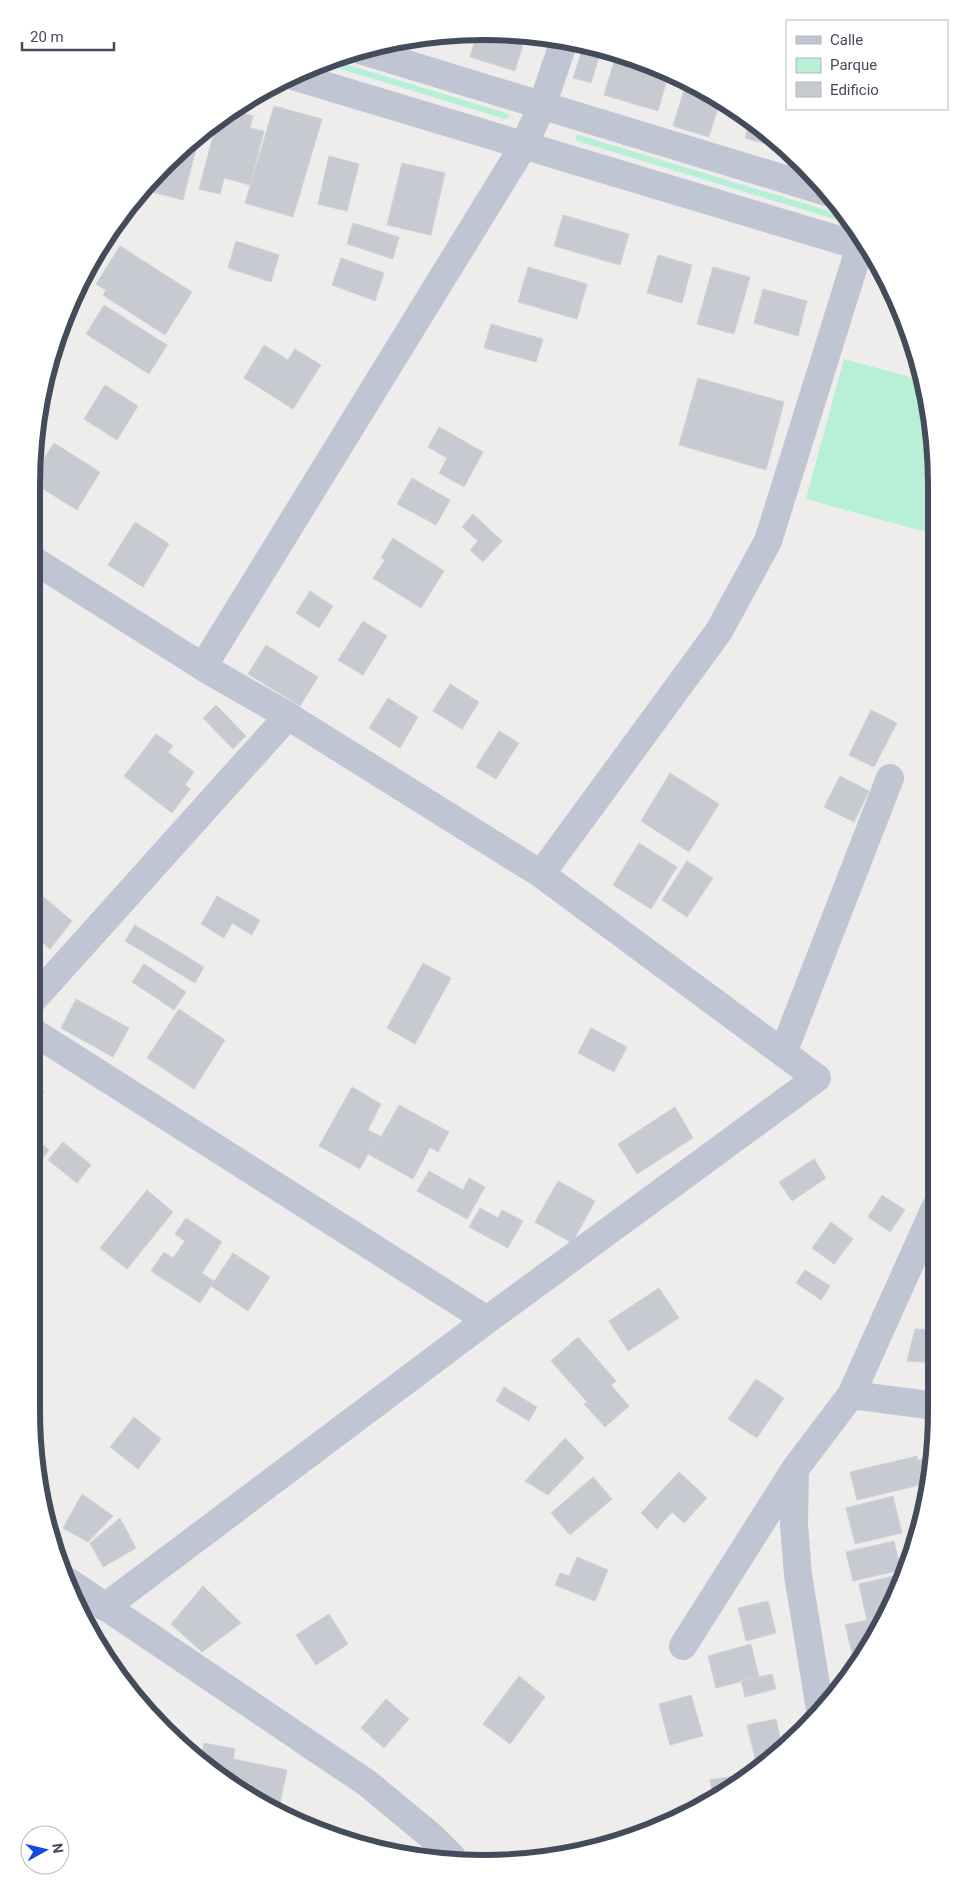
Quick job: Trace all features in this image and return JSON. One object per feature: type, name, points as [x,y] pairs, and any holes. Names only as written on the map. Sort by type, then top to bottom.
[{"type":"street","points":[[203,667],[524,145],[542,106],[562,47]]},
{"type":"street","points":[[373,54],[816,189]]},
{"type":"street","points":[[303,79],[857,243]]},
{"type":"street","points":[[541,874],[719,631],[768,541],[861,250]]},
{"type":"street","points":[[40,563],[203,667],[288,716],[541,874],[817,1078],[487,1320],[105,1607]]},
{"type":"street","points":[[40,992],[288,716]]},
{"type":"street","points":[[783,1053],[890,778]]},
{"type":"street","points":[[40,1036],[487,1320]]},
{"type":"street","points":[[683,1646],[795,1468],[851,1395],[928,1224]]},
{"type":"street","points":[[851,1395],[928,1405]]},
{"type":"street","points":[[795,1468],[794,1525],[798,1575],[819,1703]]},
{"type":"street","points":[[78,1590],[367,1783],[431,1836],[448,1853]]},
{"type":"green space","points":[[343,63],[506,113],[509,116],[505,119],[333,67]]},
{"type":"green space","points":[[579,135],[835,213],[838,218],[834,219],[577,141],[575,136]]},
{"type":"green space","points":[[844,359],[915,378],[924,426],[927,455],[928,533],[806,499]]},
{"type":"building","points":[[475,40],[524,42],[515,71],[470,57]]},
{"type":"building","points":[[582,51],[600,55],[591,83],[573,78]]},
{"type":"building","points":[[615,60],[667,80],[658,111],[604,95]]},
{"type":"building","points":[[684,88],[718,107],[709,137],[673,126]]},
{"type":"building","points":[[274,106],[322,119],[293,217],[245,203]]},
{"type":"building","points":[[241,112],[253,116],[250,128],[264,131],[250,185],[224,178],[220,194],[199,189],[214,132],[227,122],[230,123],[231,120]]},
{"type":"building","points":[[748,127],[771,146],[745,138]]},
{"type":"building","points":[[197,145],[183,200],[150,191]]},
{"type":"building","points":[[329,156],[359,164],[347,211],[318,204]]},
{"type":"building","points":[[402,163],[445,173],[431,235],[387,225]]},
{"type":"building","points":[[563,215],[629,234],[620,265],[554,246]]},
{"type":"building","points":[[353,223],[399,237],[393,259],[347,244]]},
{"type":"building","points":[[236,241],[279,255],[271,282],[228,268]]},
{"type":"building","points":[[120,246],[192,292],[165,335],[103,295],[106,290],[96,284]]},
{"type":"building","points":[[658,255],[692,265],[682,303],[647,293]]},
{"type":"building","points":[[341,258],[384,273],[375,301],[332,285]]},
{"type":"building","points":[[528,267],[587,284],[577,319],[518,302]]},
{"type":"building","points":[[713,267],[750,277],[734,334],[697,324]]},
{"type":"building","points":[[763,289],[807,301],[798,336],[754,323]]},
{"type":"building","points":[[104,305],[167,345],[149,374],[86,334]]},
{"type":"building","points":[[491,324],[543,339],[536,362],[484,348]]},
{"type":"building","points":[[264,345],[288,360],[295,349],[321,365],[293,409],[244,378]]},
{"type":"building","points":[[698,378],[784,402],[766,470],[679,445]]},
{"type":"building","points":[[105,385],[138,406],[117,440],[84,419]]},
{"type":"building","points":[[439,427],[483,452],[464,487],[439,473],[447,458],[428,447]]},
{"type":"building","points":[[54,443],[100,472],[77,510],[40,487],[41,464]]},
{"type":"building","points":[[412,478],[450,500],[436,525],[397,504]]},
{"type":"building","points":[[473,514],[502,541],[483,562],[470,550],[478,541],[462,527]]},
{"type":"building","points":[[135,522],[169,544],[143,587],[108,565]]},
{"type":"building","points":[[393,538],[444,571],[421,608],[373,578],[385,560],[381,558]]},
{"type":"building","points":[[310,591],[333,606],[319,628],[296,613]]},
{"type":"building","points":[[363,621],[387,636],[363,675],[338,660]]},
{"type":"building","points":[[266,645],[318,677],[300,706],[248,674]]},
{"type":"building","points":[[450,684],[479,702],[462,729],[433,711]]},
{"type":"building","points":[[388,698],[418,717],[400,748],[369,728]]},
{"type":"building","points":[[216,705],[246,736],[233,749],[203,718]]},
{"type":"building","points":[[871,710],[897,723],[874,767],[849,755]]},
{"type":"building","points":[[499,731],[519,743],[496,779],[476,767]]},
{"type":"building","points":[[156,734],[173,746],[168,752],[194,772],[185,785],[190,789],[172,813],[124,776]]},
{"type":"building","points":[[670,773],[719,804],[689,852],[641,821]]},
{"type":"building","points":[[840,776],[869,791],[854,822],[824,807]]},
{"type":"building","points":[[639,843],[677,867],[651,909],[613,885]]},
{"type":"building","points":[[687,861],[713,878],[687,917],[662,900]]},
{"type":"building","points":[[40,894],[72,921],[50,949],[42,942],[40,945]]},
{"type":"building","points":[[217,896],[260,920],[252,935],[232,923],[224,938],[201,924]]},
{"type":"building","points":[[135,925],[204,967],[195,983],[125,941]]},
{"type":"building","points":[[423,963],[451,978],[415,1044],[387,1028]]},
{"type":"building","points":[[144,964],[186,992],[174,1010],[132,982]]},
{"type":"building","points":[[76,999],[129,1028],[113,1057],[61,1028]]},
{"type":"building","points":[[179,1009],[225,1040],[194,1089],[147,1058]]},
{"type":"building","points":[[591,1028],[627,1047],[614,1072],[578,1053]]},
{"type":"building","points":[[352,1087],[381,1104],[368,1130],[378,1135],[360,1169],[319,1146]]},
{"type":"building","points":[[40,1089],[44,1092],[40,1097]]},
{"type":"building","points":[[399,1105],[449,1132],[438,1152],[430,1147],[413,1179],[368,1154],[378,1135],[381,1137]]},
{"type":"building","points":[[675,1107],[693,1138],[637,1174],[618,1144]]},
{"type":"building","points":[[40,1142],[49,1150],[40,1161]]},
{"type":"building","points":[[63,1142],[91,1165],[77,1183],[48,1160]]},
{"type":"building","points":[[814,1159],[826,1178],[792,1201],[779,1182]]},
{"type":"building","points":[[429,1171],[463,1190],[469,1178],[485,1187],[467,1219],[417,1191]]},
{"type":"building","points":[[558,1181],[595,1201],[572,1243],[535,1222]]},
{"type":"building","points":[[147,1190],[173,1212],[127,1269],[100,1248]]},
{"type":"building","points":[[882,1195],[905,1210],[890,1232],[868,1217]]},
{"type":"building","points":[[480,1208],[498,1218],[502,1210],[523,1221],[508,1248],[469,1227]]},
{"type":"building","points":[[186,1218],[222,1242],[202,1273],[214,1281],[200,1303],[151,1271],[164,1252],[173,1258],[185,1241],[175,1234]]},
{"type":"building","points":[[831,1222],[853,1239],[834,1264],[812,1248]]},
{"type":"building","points":[[233,1253],[270,1277],[248,1311],[211,1286]]},
{"type":"building","points":[[805,1270],[830,1286],[821,1300],[796,1283]]},
{"type":"building","points":[[659,1288],[679,1318],[628,1351],[609,1321]]},
{"type":"building","points":[[915,1329],[928,1330],[928,1362],[907,1361]]},
{"type":"building","points":[[578,1337],[616,1381],[611,1385],[629,1406],[605,1427],[584,1404],[587,1402],[551,1361]]},
{"type":"building","points":[[756,1379],[784,1398],[757,1438],[728,1419]]},
{"type":"building","points":[[504,1387],[537,1407],[529,1421],[496,1401]]},
{"type":"building","points":[[134,1417],[161,1439],[138,1469],[110,1447]]},
{"type":"building","points":[[565,1438],[584,1458],[548,1495],[525,1481]]},
{"type":"building","points":[[917,1456],[922,1478],[921,1485],[857,1500],[850,1472]]},
{"type":"building","points":[[925,1458],[923,1478],[918,1460]]},
{"type":"building","points":[[679,1472],[707,1498],[684,1523],[672,1512],[657,1529],[641,1513]]},
{"type":"building","points":[[593,1477],[612,1499],[570,1535],[551,1513]]},
{"type":"building","points":[[82,1494],[113,1516],[88,1542],[63,1528]]},
{"type":"building","points":[[893,1496],[902,1533],[855,1544],[846,1508]]},
{"type":"building","points":[[120,1518],[136,1548],[103,1567],[90,1543]]},
{"type":"building","points":[[894,1541],[900,1565],[898,1571],[853,1581],[846,1552]]},
{"type":"building","points":[[577,1557],[608,1570],[595,1601],[555,1585],[560,1573],[569,1576]]},
{"type":"building","points":[[896,1575],[876,1619],[867,1621],[859,1584]]},
{"type":"building","points":[[203,1586],[241,1623],[202,1652],[171,1624]]},
{"type":"building","points":[[768,1601],[776,1633],[746,1641],[738,1608]]},
{"type":"building","points":[[329,1614],[348,1644],[316,1665],[296,1635]]},
{"type":"building","points":[[876,1618],[854,1657],[853,1657],[845,1625]]},
{"type":"building","points":[[751,1644],[759,1677],[716,1688],[708,1656]]},
{"type":"building","points":[[772,1674],[776,1689],[745,1697],[741,1681]]},
{"type":"building","points":[[519,1676],[545,1697],[510,1744],[483,1724]]},
{"type":"building","points":[[691,1695],[703,1736],[670,1745],[659,1704]]},
{"type":"building","points":[[386,1699],[409,1719],[384,1748],[361,1728]]},
{"type":"building","points":[[776,1719],[781,1741],[763,1756],[755,1758],[747,1725]]},
{"type":"building","points":[[204,1743],[235,1749],[233,1759],[287,1770],[280,1805],[237,1780],[202,1754]]},
{"type":"building","points":[[737,1776],[712,1792],[710,1780]]}]
